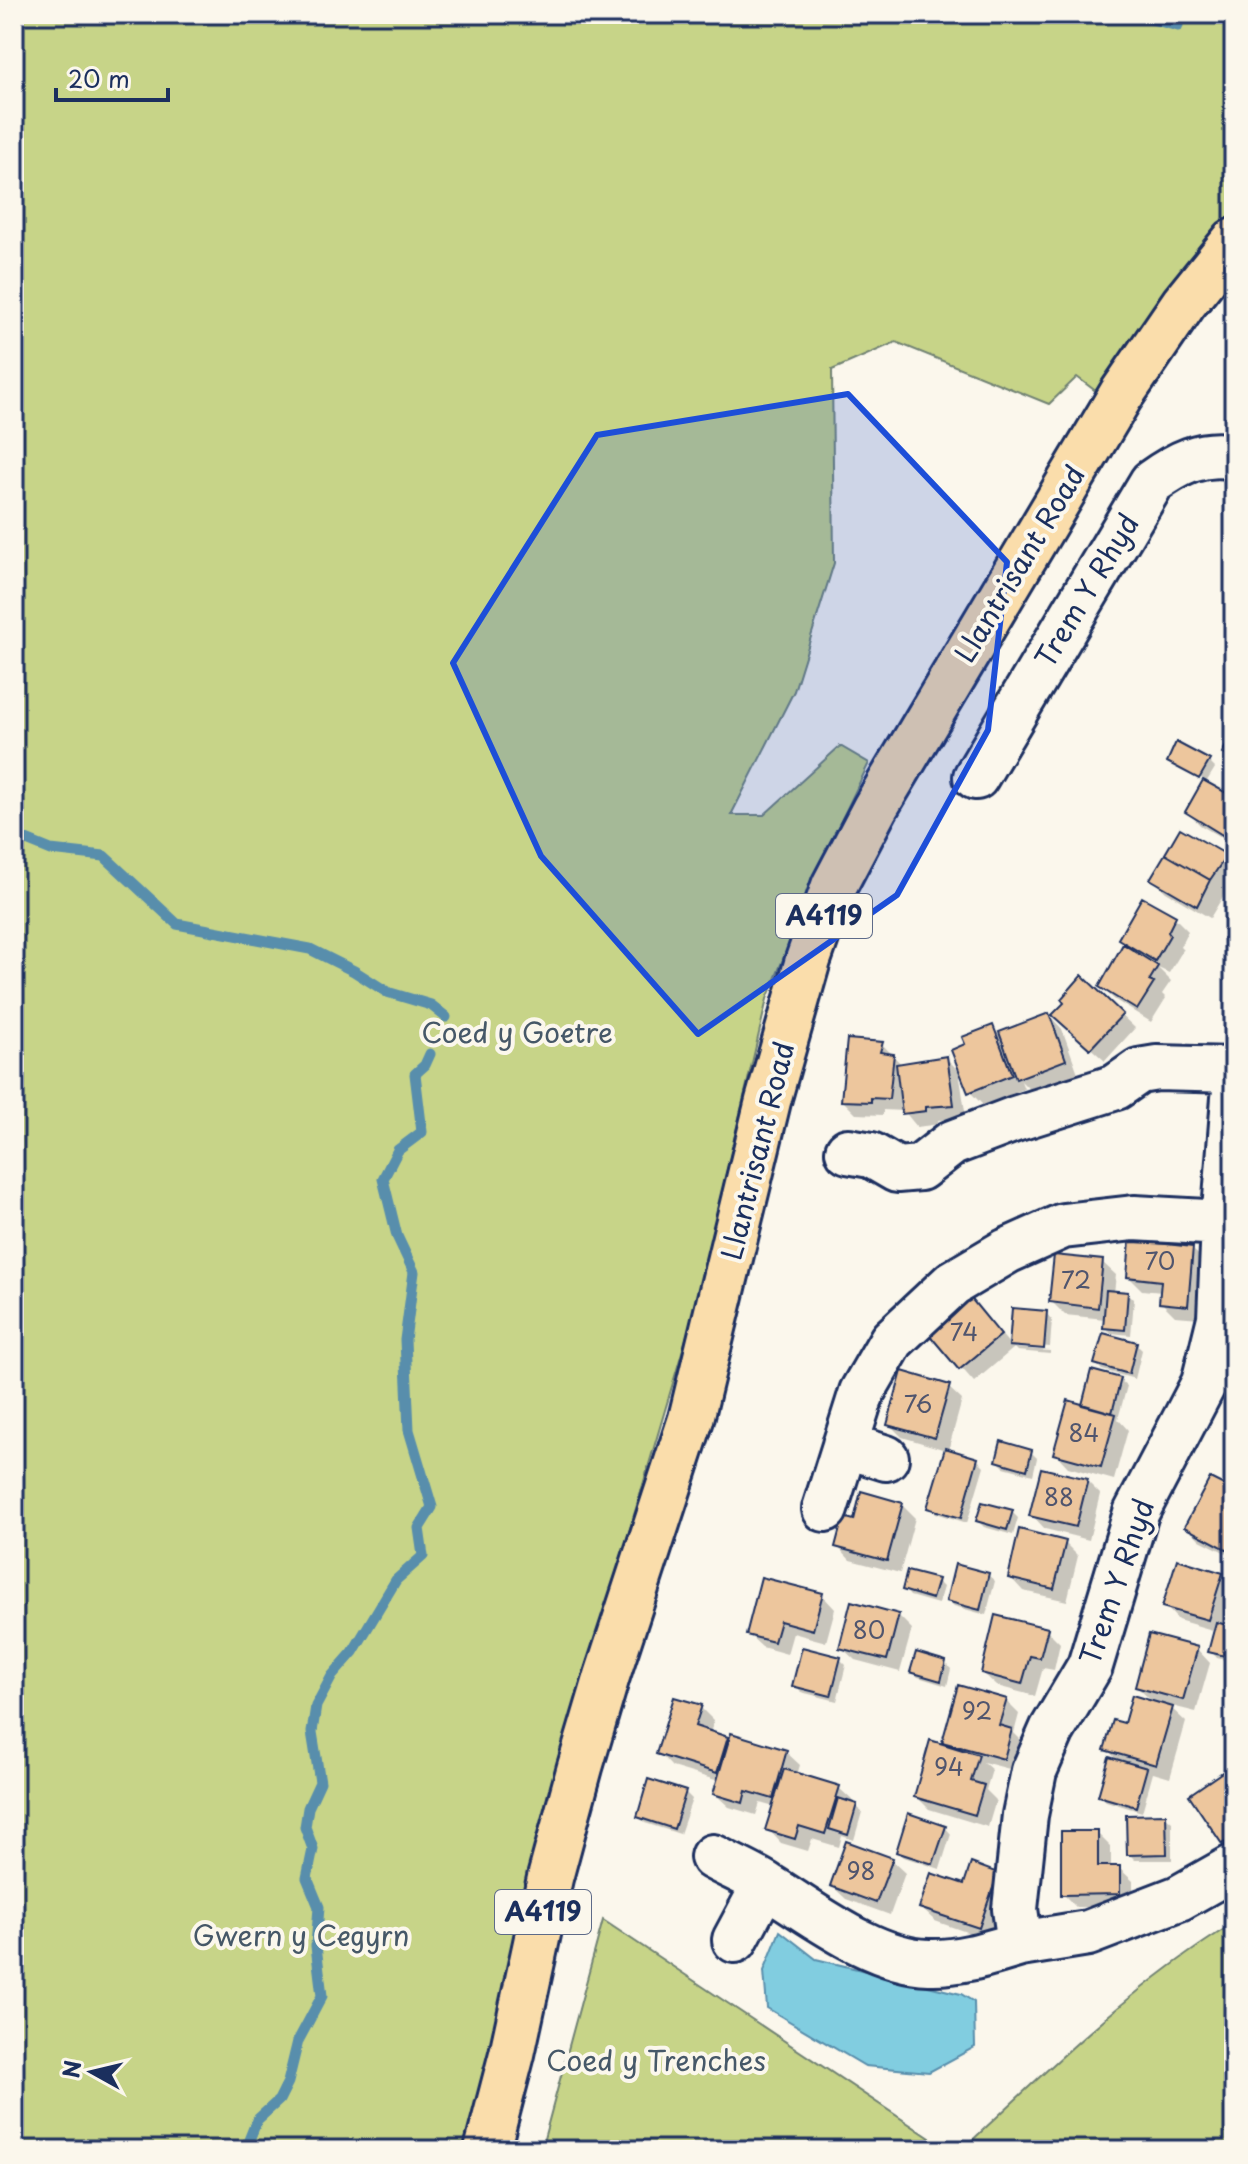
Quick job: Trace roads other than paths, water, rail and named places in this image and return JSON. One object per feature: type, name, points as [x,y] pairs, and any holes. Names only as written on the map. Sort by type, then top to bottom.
[{"type":"main road","name":"Llantrisant Road","points":[[487,2150],[512,2054],[550,1878],[576,1781],[691,1419],[768,1101],[808,960],[834,886],[875,808],[1121,395],[1184,303],[1234,241]]},
{"type":"street","name":"Trem Y Rhyd","points":[[976,777],[1152,482],[1183,461],[1220,454],[1234,457]]},
{"type":"street","points":[[848,1151],[871,1155],[897,1170],[920,1168],[952,1143],[1116,1087],[1139,1071],[1157,1068],[1234,1070]]},
{"type":"street","name":"Trem Y Rhyd","points":[[1020,1944],[1015,1909],[1025,1815],[1034,1771],[1052,1730],[1090,1666],[1136,1513],[1204,1383],[1228,1270],[1224,1223],[1234,1098]]},
{"type":"street","points":[[825,1509],[862,1392],[892,1340],[953,1283],[1007,1251],[1063,1226],[1134,1218],[1224,1223]]},
{"type":"street","points":[[845,1445],[886,1458]]},
{"type":"street","points":[[713,1857],[765,1884],[818,1920],[897,1958],[928,1962],[963,1960],[1020,1944],[1088,1933],[1179,1898],[1234,1867]]},
{"type":"street","points":[[735,1940],[765,1884]]},
{"type":"water","points":[[780,1931],[816,1959],[961,1994],[974,2002],[975,2047],[929,2072],[865,2066],[767,2008],[764,1971]]},
{"type":"waterway","points":[[1133,14],[1178,26]]},
{"type":"waterway","points":[[14,835],[51,850],[104,856],[177,924],[310,949],[387,992],[431,1005],[446,1017]]},
{"type":"waterway","points":[[245,2150],[257,2120],[279,2100],[288,2082],[298,2041],[322,1996],[316,1946],[319,1907],[307,1878],[313,1849],[305,1827],[308,1808],[320,1782],[312,1732],[316,1706],[332,1676],[353,1652],[396,1580],[423,1556],[419,1528],[432,1507],[409,1430],[405,1340],[414,1272],[397,1236],[383,1179],[398,1150],[422,1132],[415,1074],[425,1065],[430,1054]]},
{"type":"park label","name":"Coed y Goetre","points":[[517,1033]]},
{"type":"park label","name":"Gwern y Cegyrn","points":[[301,1936]]},
{"type":"park label","name":"Coed y Trenches","points":[[656,2061]]}]
